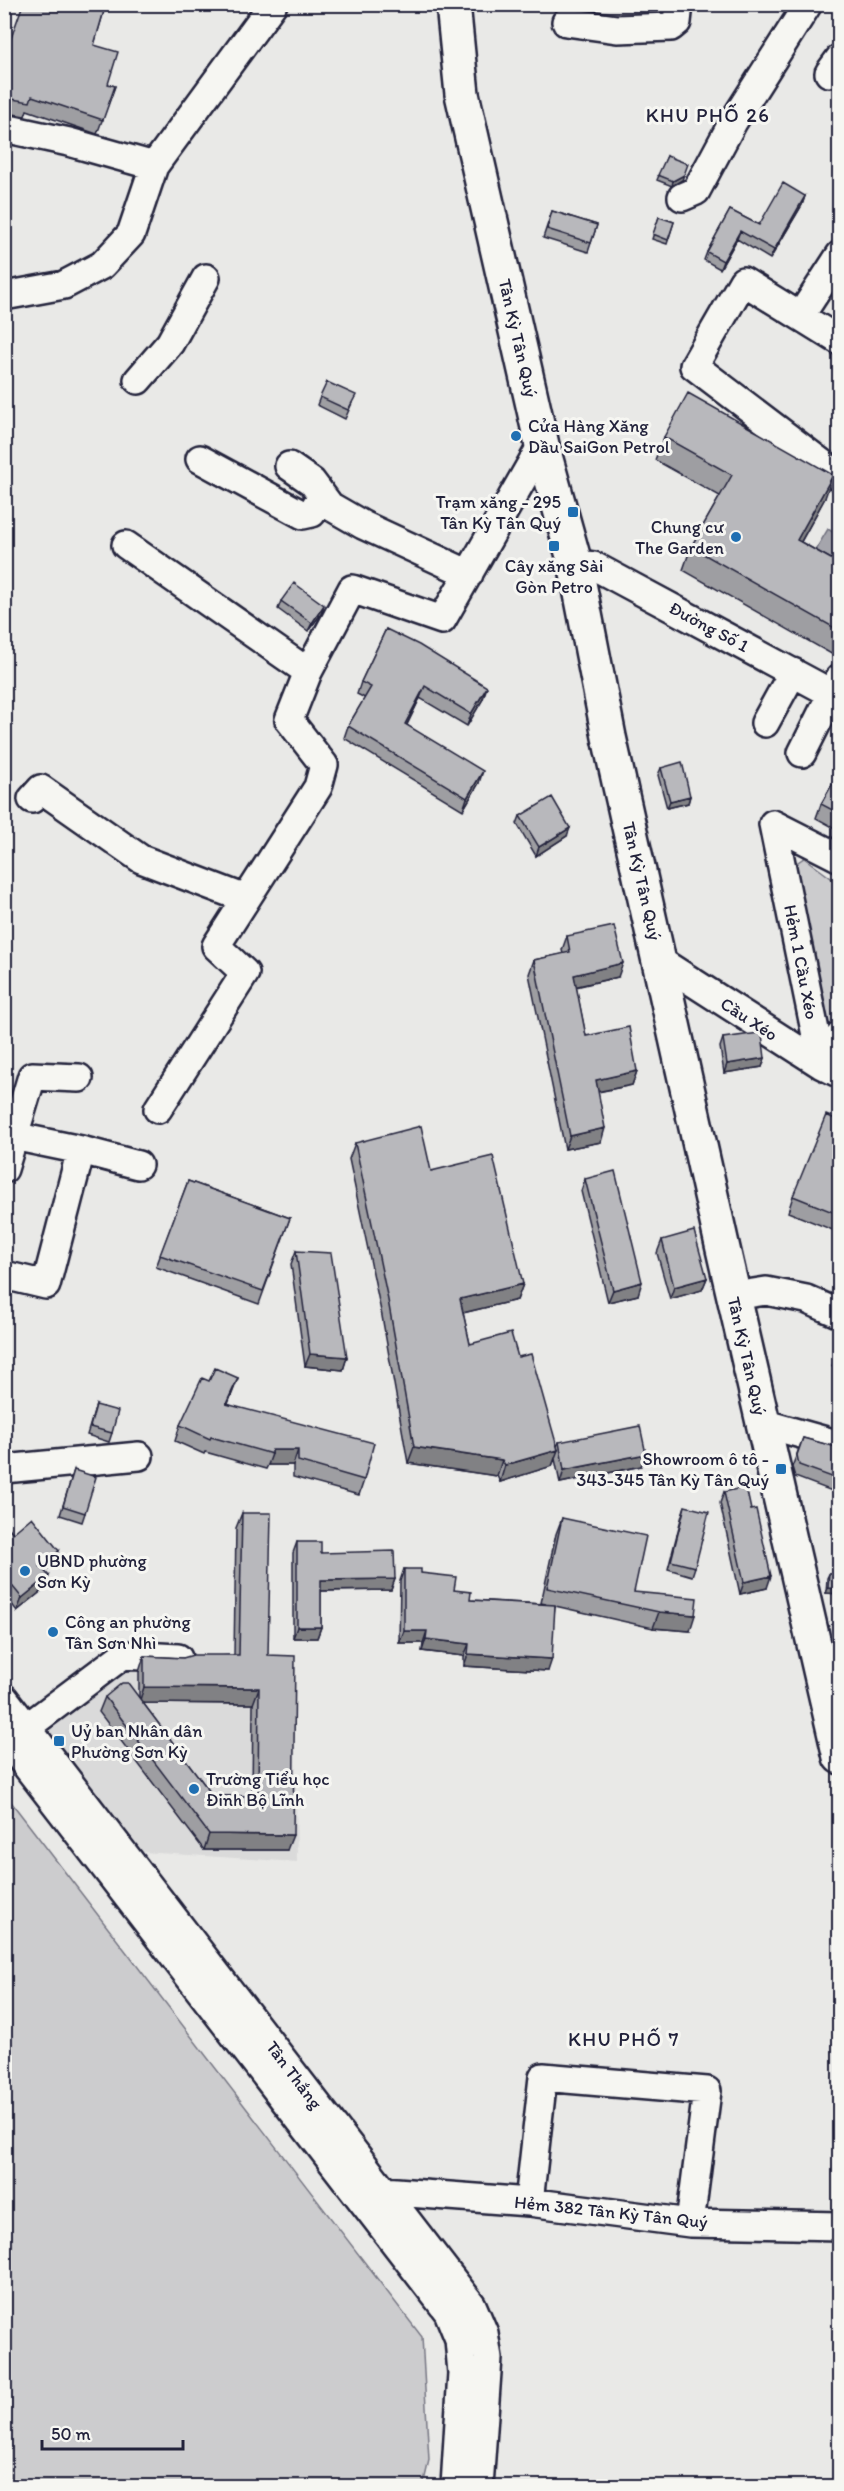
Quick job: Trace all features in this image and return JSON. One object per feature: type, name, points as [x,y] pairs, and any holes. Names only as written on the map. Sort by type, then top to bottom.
[{"type":"main road","name":"Tân Kỳ Tân Quý","points":[[453,4],[462,94],[542,445],[575,563],[609,737],[762,1423],[829,1666],[840,1757]]},
{"type":"street","points":[[4,296],[64,285],[102,265],[131,234],[154,166],[273,4]]},
{"type":"street","points":[[566,22],[617,29],[671,27],[677,22],[679,4]]},
{"type":"street","points":[[682,196],[696,191],[733,122],[808,4]]},
{"type":"street","points":[[4,128],[69,142],[154,166]]},
{"type":"street","points":[[801,315],[840,255]]},
{"type":"street","points":[[138,380],[170,343],[206,278]]},
{"type":"street","points":[[840,341],[743,281],[694,366],[840,477]]},
{"type":"street","points":[[158,1109],[245,973],[216,946],[318,787],[324,765],[289,720],[308,672],[352,589],[442,620],[542,445]]},
{"type":"street","points":[[200,459],[303,515],[312,513],[321,496]]},
{"type":"street","points":[[289,466],[312,482],[330,506],[363,525],[469,574]]},
{"type":"street","points":[[126,546],[308,672]]},
{"type":"street","name":"Đường Số 1","points":[[575,563],[594,566],[793,672],[837,690]]},
{"type":"street","points":[[765,723],[793,672]]},
{"type":"street","points":[[802,753],[837,690]]},
{"type":"street","points":[[32,800],[41,789],[141,859],[246,899]]},
{"type":"street","name":"Hẻm 1 Cầu Xéo","points":[[831,1070],[773,824],[840,858]]},
{"type":"street","name":"Cầu Xéo","points":[[660,961],[831,1070]]},
{"type":"street","name":"Hẻm 1 Cầu Xéo","points":[[831,1070],[840,1036]]},
{"type":"street","points":[[4,1169],[32,1077],[79,1078]]},
{"type":"street","points":[[14,1136],[138,1165]]},
{"type":"street","points":[[4,1275],[46,1285],[81,1150]]},
{"type":"street","points":[[734,1296],[766,1291],[806,1299],[840,1314]]},
{"type":"street","points":[[762,1423],[840,1445]]},
{"type":"street","points":[[4,1469],[139,1456]]},
{"type":"street","points":[[16,1732],[123,1655],[178,1658]]},
{"type":"street","name":"Tân Thắng","points":[[4,1698],[16,1732],[448,2312],[459,2339],[462,2373],[454,2487]]},
{"type":"street","name":"Tân Thắng","points":[[16,1732],[472,2305],[484,2333],[488,2358],[479,2487]]},
{"type":"street","points":[[529,2202],[543,2077],[708,2091],[690,2223]]},
{"type":"street","name":"Hẻm 382 Tân Kỳ Tân Quý","points":[[382,2191],[529,2202],[690,2223],[840,2226]]},
{"type":"shaded area","points":[[828,529],[839,536],[839,569],[813,554]]},
{"type":"shaded area","points":[[804,858],[839,884],[839,1016],[832,1026],[822,1025],[792,866]]},
{"type":"shaded area","name":"Trường Tiểu học Đinh Bộ Lĩnh","points":[[118,1660],[294,1667],[297,1862],[142,1852],[41,1726]]},
{"type":"shaded area","points":[[5,1794],[422,2337],[429,2460],[423,2486],[5,2486]]},
{"type":"building","points":[[23,4],[60,4],[71,8],[72,4],[106,4],[94,45],[118,52],[108,84],[115,86],[103,120],[32,96],[30,102],[4,100],[4,58]]},
{"type":"building","points":[[667,156],[688,164],[684,175],[673,181],[658,175]]},
{"type":"building","points":[[783,183],[805,196],[774,250],[740,231],[723,261],[707,252],[730,210],[759,225]]},
{"type":"building","points":[[552,211],[597,225],[591,243],[547,229]]},
{"type":"building","points":[[659,217],[674,222],[668,240],[653,234]]},
{"type":"building","points":[[327,382],[356,395],[348,410],[320,397]]},
{"type":"building","name":"Chung cư The Garden","points":[[688,393],[833,475],[797,540],[840,564],[840,631],[691,547],[732,475],[664,437]]},
{"type":"building","points":[[294,583],[324,605],[312,623],[281,601]]},
{"type":"building","points":[[386,629],[419,645],[487,687],[471,714],[425,686],[405,724],[483,771],[467,798],[348,726],[371,687],[361,682]]},
{"type":"building","points":[[682,762],[690,796],[670,801],[661,768]]},
{"type":"building","points":[[840,771],[840,814],[821,804]]},
{"type":"building","points":[[552,797],[570,828],[539,847],[520,816]]},
{"type":"building","points":[[614,926],[623,963],[574,975],[586,1036],[629,1027],[637,1071],[596,1080],[605,1128],[570,1136],[534,960],[570,952],[567,936]]},
{"type":"building","points":[[762,1034],[765,1058],[727,1064],[723,1038]]},
{"type":"building","points":[[826,1115],[840,1121],[840,1215],[793,1196]]},
{"type":"building","points":[[421,1126],[431,1171],[493,1156],[523,1284],[460,1299],[470,1344],[511,1333],[518,1357],[531,1354],[558,1450],[505,1465],[502,1460],[414,1447],[388,1300],[355,1143]]},
{"type":"building","points":[[615,1171],[642,1282],[613,1290],[585,1179]]},
{"type":"building","points":[[188,1181],[290,1218],[263,1291],[160,1255]]},
{"type":"building","points":[[694,1231],[707,1278],[674,1287],[662,1240]]},
{"type":"building","points":[[296,1251],[331,1253],[347,1357],[310,1354]]},
{"type":"building","points":[[215,1368],[238,1378],[226,1404],[374,1443],[364,1480],[298,1461],[298,1450],[272,1450],[272,1454],[211,1437],[210,1439],[180,1425],[202,1378],[209,1381]]},
{"type":"building","points":[[96,1405],[118,1411],[112,1433],[90,1427]]},
{"type":"building","points":[[640,1426],[646,1454],[564,1470],[559,1442]]},
{"type":"building","points":[[803,1438],[840,1448],[840,1480],[799,1465],[797,1455]]},
{"type":"building","points":[[74,1470],[96,1477],[85,1513],[63,1506]]},
{"type":"building","points":[[746,1487],[751,1510],[756,1509],[771,1576],[744,1582],[724,1492]]},
{"type":"building","points":[[685,1506],[709,1512],[695,1567],[671,1561]]},
{"type":"building","points":[[242,1513],[271,1513],[268,1655],[295,1656],[293,1835],[209,1834],[105,1697],[122,1683],[128,1683],[213,1796],[258,1796],[259,1688],[144,1687],[144,1656],[183,1658],[193,1655],[239,1655]]},
{"type":"building","name":"UBND phường Sơn Kỳ","points":[[32,1517],[59,1551],[40,1566],[49,1576],[22,1598],[4,1576],[4,1522],[13,1533]]},
{"type":"building","points":[[562,1518],[646,1536],[634,1592],[697,1598],[695,1615],[659,1612],[547,1588]]},
{"type":"building","points":[[297,1542],[321,1542],[321,1553],[394,1551],[395,1579],[321,1580],[321,1627],[297,1627]]},
{"type":"building","points":[[404,1569],[421,1569],[421,1573],[456,1577],[454,1590],[471,1592],[470,1600],[555,1605],[552,1659],[468,1654],[469,1644],[426,1639],[427,1631],[404,1631]]},
{"type":"building","points":[[829,1574],[840,1574],[840,1589],[828,1588]]},
{"type":"place","name":"Cửa Hàng Xăng Dầu SaiGon Petrol","points":[[516,436]]},
{"type":"place","name":"Trạm xăng - 295 Tân Kỳ Tân Quý","points":[[573,512]]},
{"type":"place","name":"Chung cư The Garden","points":[[736,537]]},
{"type":"place","name":"Cây xăng Sài Gòn Petro","points":[[554,546]]},
{"type":"place","name":"Showroom ô tô - 343-345 Tân Kỳ Tân Quý","points":[[781,1469]]},
{"type":"place","name":"UBND phường Sơn Kỳ","points":[[25,1571]]},
{"type":"place","name":"Công an phường Tân Sơn Nhì","points":[[53,1632]]},
{"type":"place","name":"Uỷ ban Nhân dân Phường Sơn Kỳ","points":[[59,1741]]},
{"type":"place","name":"Trường Tiểu học Đinh Bộ Lĩnh","points":[[194,1789]]},
{"type":"district","name":"KHU PHỐ 26","points":[[708,115]]},
{"type":"district","name":"KHU PHỐ 7","points":[[624,2039]]}]
